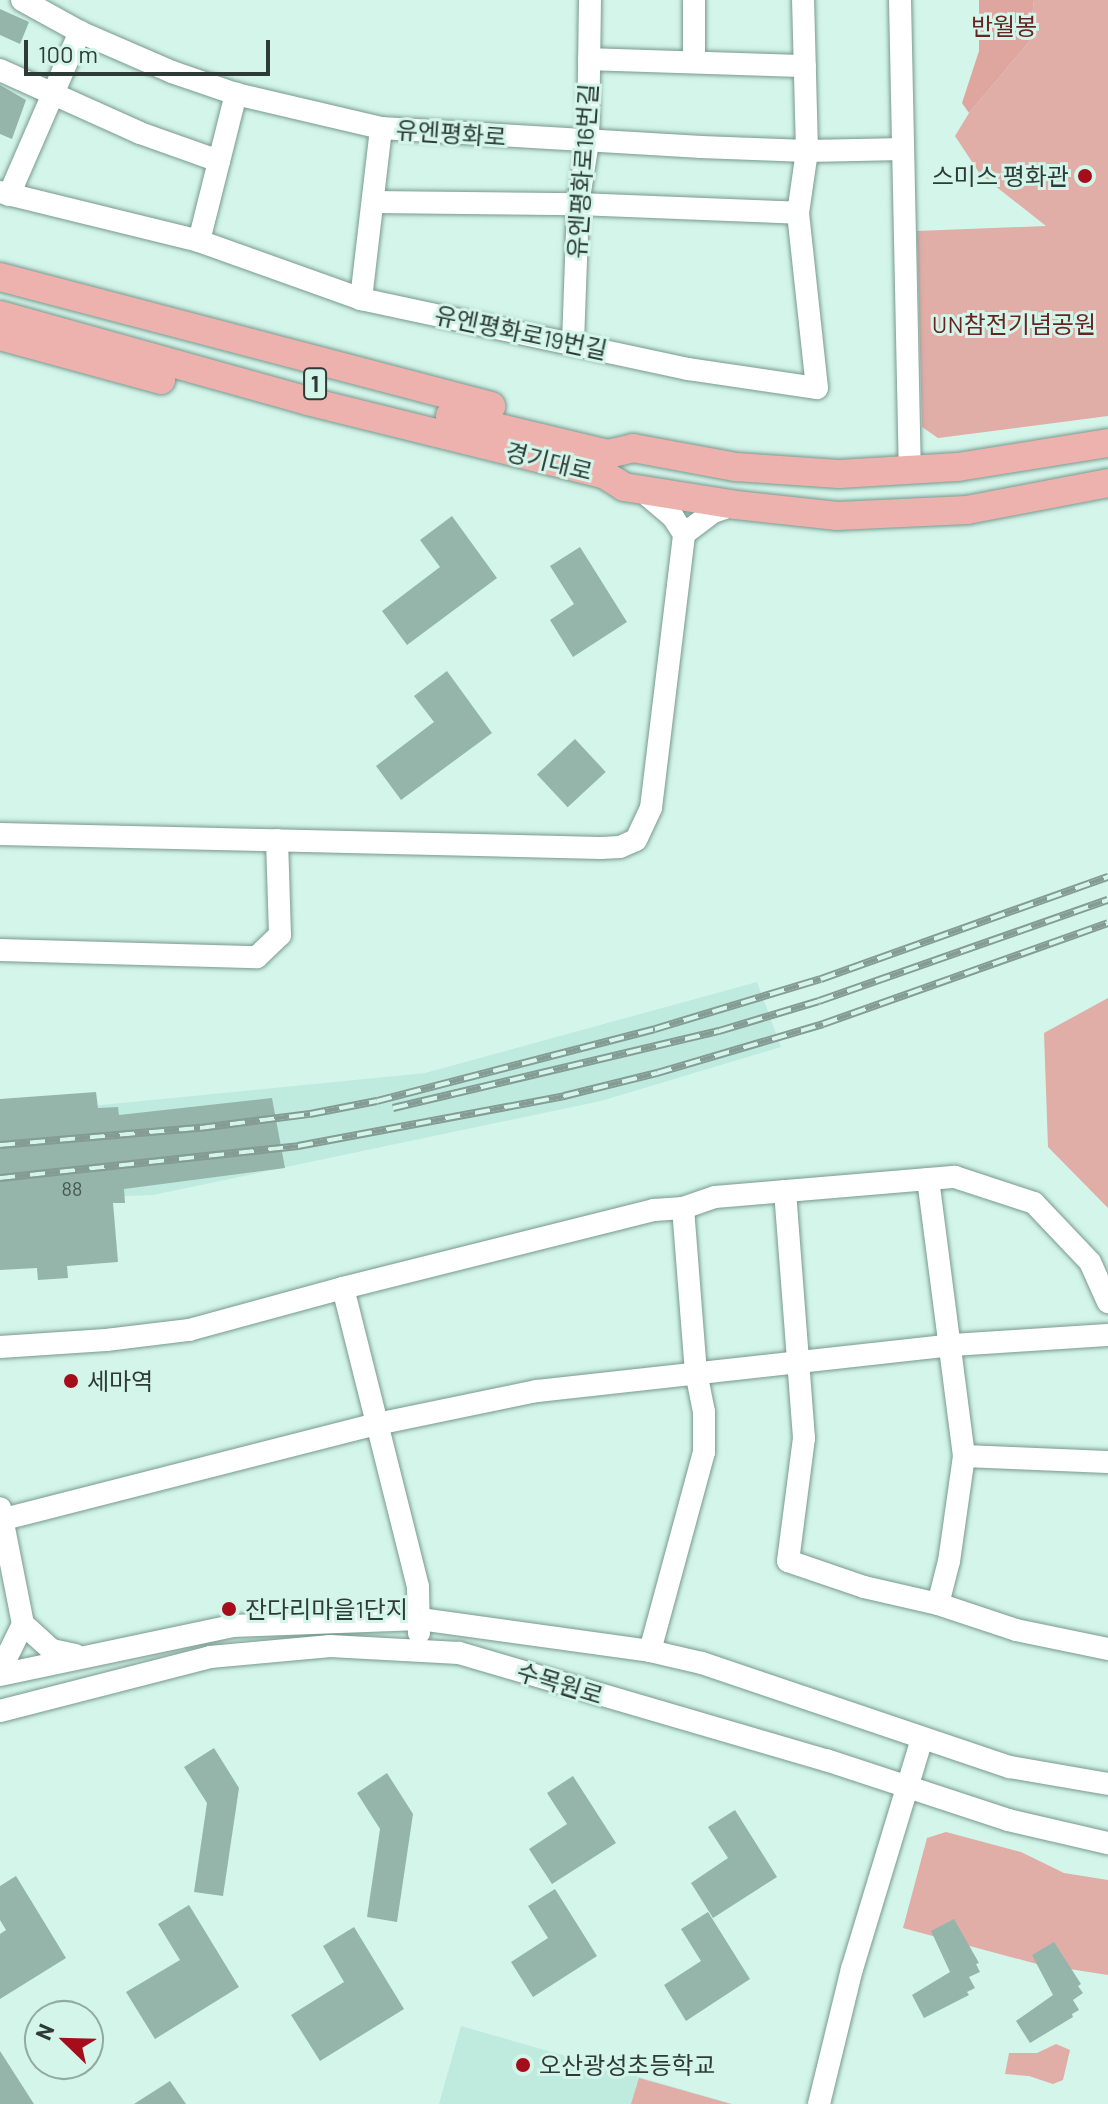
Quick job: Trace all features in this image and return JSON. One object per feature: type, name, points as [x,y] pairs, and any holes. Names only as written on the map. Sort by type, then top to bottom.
[{"type":"main road","points":[[0,277],[429,391],[611,435],[633,448]]},
{"type":"main road","name":"경기대로","points":[[0,296],[235,364],[608,454],[633,448],[736,467],[839,474],[958,467],[1108,443]]},
{"type":"main road","name":"경기대로","points":[[0,315],[267,391],[605,475],[632,488],[736,505],[837,516],[967,510],[1108,483]]},
{"type":"main road","points":[[0,336],[376,437],[601,490],[632,488]]},
{"type":"street","name":"유엔평화로","points":[[22,0],[80,32],[172,72],[236,94],[381,128],[588,142],[807,151],[903,149]]},
{"type":"street","name":"유엔평화로16번길","points":[[573,342],[578,204],[588,142],[590,0]]},
{"type":"street","points":[[694,0],[694,62]]},
{"type":"street","name":"유엔평화로19번길","points":[[4,194],[199,241],[361,299],[688,369],[817,388],[798,213],[807,151],[803,0]]},
{"type":"street","points":[[900,0],[910,471]]},
{"type":"street","points":[[4,194],[80,32]]},
{"type":"street","points":[[589,59],[805,66]]},
{"type":"street","points":[[0,70],[53,95],[219,161]]},
{"type":"street","points":[[199,241],[236,94]]},
{"type":"street","points":[[361,299],[381,128]]},
{"type":"street","points":[[373,202],[578,204],[798,213]]},
{"type":"street","points":[[0,834],[601,848],[620,847],[636,840],[651,808],[684,534],[673,517],[632,488]]},
{"type":"street","points":[[684,534],[713,512],[736,505]]},
{"type":"street","points":[[0,950],[257,957],[280,935],[277,840]]},
{"type":"street","points":[[0,1347],[106,1340],[189,1330],[343,1288],[654,1210],[683,1208],[715,1197],[955,1177],[1034,1203],[1090,1262],[1108,1302]]},
{"type":"street","points":[[928,1179],[952,1345],[964,1456],[949,1561],[938,1604]]},
{"type":"street","points":[[785,1191],[804,1438],[788,1561],[864,1587],[938,1604],[1016,1630],[1108,1649]]},
{"type":"street","points":[[650,1651],[704,1452],[704,1412],[696,1372],[683,1208]]},
{"type":"street","points":[[343,1288],[418,1587],[418,1648]]},
{"type":"street","points":[[0,1673],[23,1624],[1,1515],[377,1424],[537,1391],[696,1372],[799,1365],[952,1345],[1108,1335]]},
{"type":"street","points":[[964,1456],[1108,1462]]},
{"type":"street","name":"수목원로","points":[[0,1673],[232,1626],[420,1619],[650,1651],[702,1663],[1010,1767],[1108,1784]]},
{"type":"street","points":[[23,1624],[52,1650],[82,1656]]},
{"type":"street","name":"수목원로","points":[[0,1711],[210,1657],[330,1646],[418,1648],[459,1653],[826,1760],[905,1789],[1008,1820],[1108,1843]]},
{"type":"street","points":[[819,2104],[852,1969],[922,1738]]},
{"type":"shaded area","points":[[757,982],[781,1047],[601,1101],[153,1195],[0,1201],[0,1115],[425,1073]]},
{"type":"shaded area","name":"오산광성초등학교","points":[[461,2026],[733,2104],[439,2104]]},
{"type":"green space","name":"반월봉","points":[[979,0],[1034,0],[1029,42],[969,113],[962,103],[979,51]]},
{"type":"green space","name":"UN참전기념공원","points":[[1034,0],[1108,0],[1108,416],[938,438],[922,427],[917,231],[1046,226],[980,174],[955,136],[969,113],[1029,42]]},
{"type":"green space","points":[[1108,998],[1108,1208],[1048,1147],[1044,1033]]},
{"type":"green space","points":[[946,1832],[1021,1852],[1064,1873],[1108,1880],[1108,1975],[1037,1964],[903,1928],[927,1838]]},
{"type":"green space","points":[[1056,2044],[1070,2050],[1063,2080],[1053,2084],[1029,2076],[1005,2074],[1009,2053],[1037,2053]]},
{"type":"green space","points":[[639,2078],[731,2104],[631,2104]]},
{"type":"building","points":[[0,9],[29,22],[20,44],[0,35]]},
{"type":"building","points":[[0,85],[26,100],[12,139],[0,134]]},
{"type":"building","points":[[452,516],[497,578],[407,645],[382,611],[440,567],[420,540]]},
{"type":"building","points":[[580,547],[627,622],[573,657],[550,620],[574,604],[550,566]]},
{"type":"building","points":[[447,671],[492,733],[401,800],[376,766],[434,722],[414,696]]},
{"type":"building","points":[[575,739],[606,772],[568,807],[537,774]]},
{"type":"building","points":[[96,1092],[98,1108],[118,1107],[119,1115],[272,1098],[285,1168],[124,1189],[125,1203],[113,1203],[118,1262],[67,1266],[68,1278],[38,1280],[37,1268],[0,1270],[0,1099]]},
{"type":"building","points":[[214,1748],[239,1788],[223,1896],[194,1892],[207,1803],[184,1767]]},
{"type":"building","points":[[387,1773],[413,1814],[397,1922],[367,1917],[380,1829],[357,1793]]},
{"type":"building","points":[[573,1776],[616,1843],[552,1884],[529,1849],[567,1824],[547,1793]]},
{"type":"building","points":[[735,1810],[777,1877],[713,1918],[691,1883],[728,1858],[708,1827]]},
{"type":"building","points":[[16,1876],[66,1958],[0,1999],[0,1934],[6,1930],[0,1920],[0,1886]]},
{"type":"building","points":[[555,1889],[597,1956],[533,1997],[511,1962],[548,1938],[528,1906]]},
{"type":"building","points":[[189,1905],[239,1987],[155,2039],[126,1992],[180,1960],[158,1924]]},
{"type":"building","points":[[708,1912],[750,1979],[686,2021],[664,1985],[701,1961],[681,1929]]},
{"type":"building","points":[[954,1919],[979,1963],[976,1964],[980,1972],[969,1977],[975,1988],[967,1992],[969,1995],[924,2018],[912,1995],[950,1972],[931,1931]]},
{"type":"building","points":[[354,1927],[404,2009],[320,2061],[291,2015],[344,1982],[323,1946]]},
{"type":"building","points":[[1054,1942],[1081,1984],[1078,1986],[1083,1993],[1073,2000],[1079,2010],[1072,2014],[1073,2017],[1030,2043],[1016,2021],[1053,1995],[1032,1955]]},
{"type":"building","points":[[0,2051],[34,2104],[0,2104]]},
{"type":"building","points":[[170,2081],[186,2104],[134,2104]]},
{"type":"railway","points":[[0,1145],[200,1128],[310,1114],[377,1101],[655,1029],[821,979],[1108,877]]},
{"type":"railway","points":[[393,1108],[719,1031],[819,1001],[1108,900]]},
{"type":"railway","points":[[0,1178],[298,1146],[564,1096],[657,1073],[823,1024],[1108,923]]},
{"type":"place","name":"스미스 평화관","points":[[1085,176]]},
{"type":"place","name":"세마역","points":[[71,1381]]},
{"type":"place","name":"잔다리마을1단지","points":[[229,1609]]},
{"type":"place","name":"오산광성초등학교","points":[[523,2065]]}]
